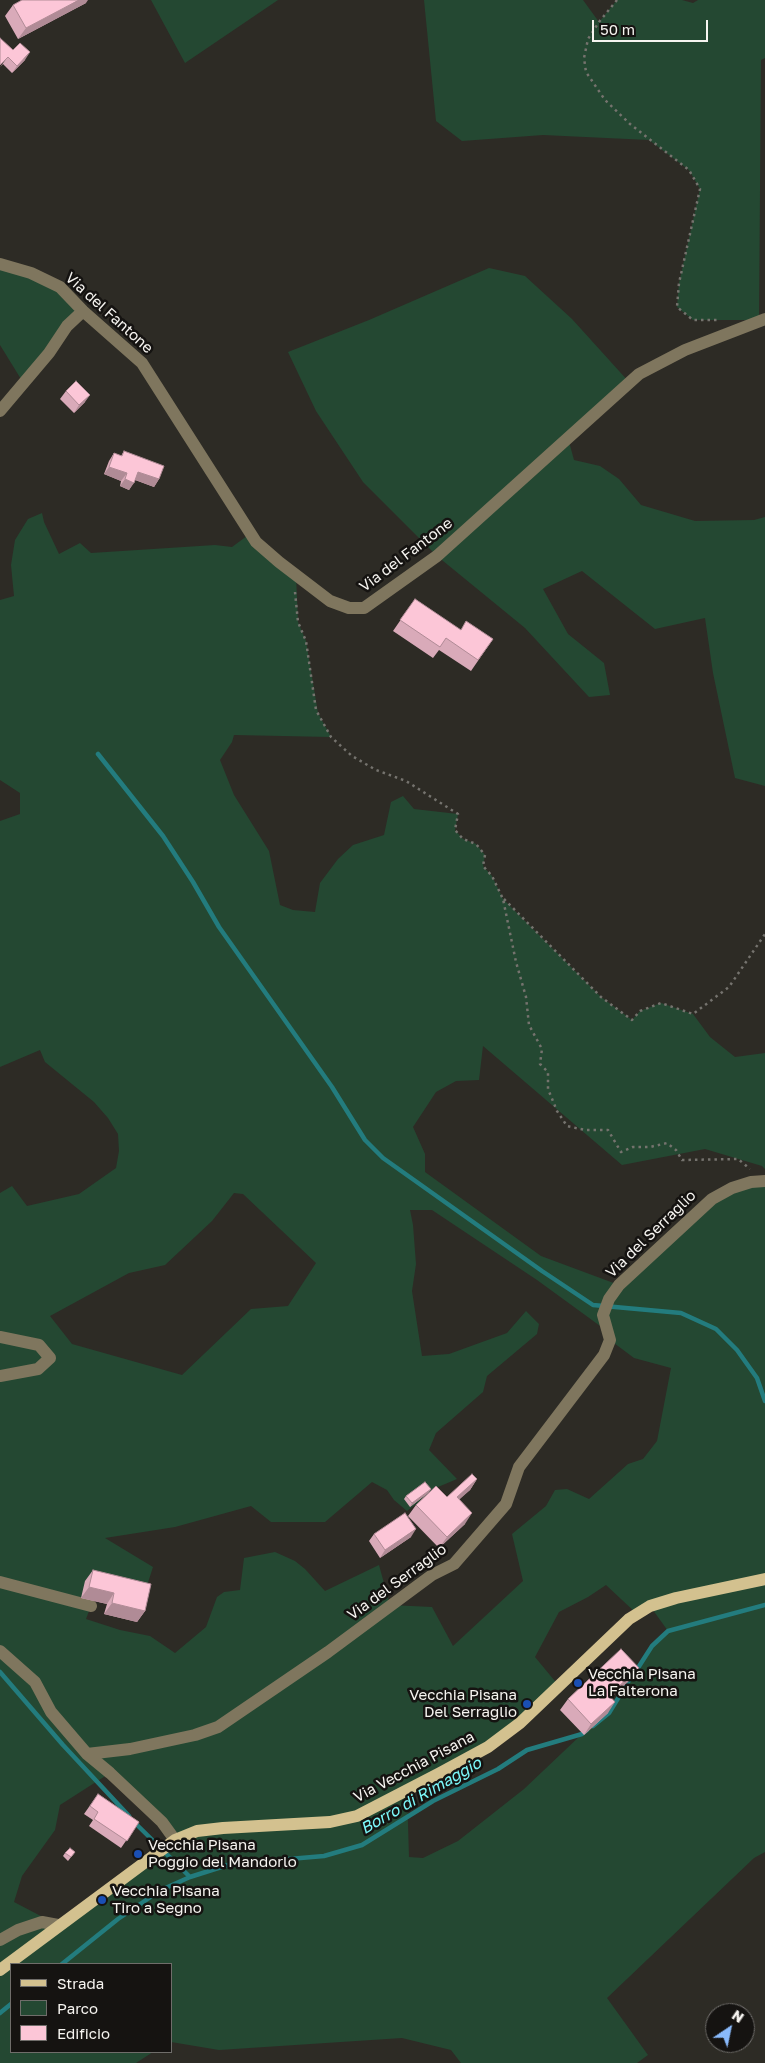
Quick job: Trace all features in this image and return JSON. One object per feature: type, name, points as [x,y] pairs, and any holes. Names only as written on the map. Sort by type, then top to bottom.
[{"type":"main road","name":"Via Vecchia Pisana","points":[[0,1970],[58,1925],[175,1840],[197,1831],[330,1822],[358,1816],[488,1747],[520,1723],[629,1619],[650,1606],[676,1598],[765,1579]]},
{"type":"street","name":"Via del Fantone","points":[[0,264],[31,273],[60,287],[83,311],[142,363],[256,542],[330,601],[349,608],[364,608],[438,556],[639,374],[685,350],[765,319]]},
{"type":"street","points":[[0,411],[49,353],[67,326],[83,311]]},
{"type":"street","name":"Via del Serraglio","points":[[87,1754],[130,1749],[218,1728],[328,1652],[432,1575],[454,1564],[506,1504],[519,1467],[604,1356],[610,1340],[603,1314],[609,1299],[619,1285],[712,1199],[732,1188],[751,1182],[765,1182]]},
{"type":"street","points":[[0,1337],[39,1345],[50,1358],[38,1369],[0,1376]]},
{"type":"street","points":[[0,1582],[92,1606]]},
{"type":"street","points":[[0,1651],[35,1682],[51,1712],[87,1754],[162,1822],[175,1840]]},
{"type":"street","points":[[0,1940],[18,1930],[42,1922],[58,1925]]},
{"type":"path","points":[[617,0],[599,22],[588,40],[584,58],[586,72],[605,100],[630,124],[689,170],[700,189],[679,283],[677,307],[693,320],[722,320]]},
{"type":"path","points":[[296,575],[298,622],[306,641],[316,710],[331,737],[352,756],[368,766],[406,781],[458,814],[455,830],[463,839],[476,844],[485,855],[483,866],[492,876],[503,898],[516,962],[526,997],[529,1025],[542,1049],[540,1064],[548,1072],[548,1089],[557,1111],[567,1126],[585,1130],[608,1130],[621,1152],[667,1142],[676,1150],[682,1160],[738,1159],[756,1175],[751,1182]]},
{"type":"path","points":[[503,898],[601,998],[632,1020],[640,1011],[661,1003],[693,1014],[729,987],[765,934]]},
{"type":"green space","points":[[151,0],[278,0],[185,63]]},
{"type":"green space","points":[[424,0],[583,0],[599,22],[617,0],[682,0],[693,3],[698,0],[765,0],[765,58],[761,60],[759,320],[693,320],[677,307],[679,283],[700,189],[689,170],[649,140],[543,135],[462,141],[436,121]]},
{"type":"green space","points":[[0,264],[31,273],[83,311],[24,384],[0,345]]},
{"type":"green space","points":[[489,268],[525,276],[572,319],[629,382],[568,438],[574,460],[600,466],[619,479],[641,505],[695,521],[754,520],[765,517],[765,786],[735,778],[713,673],[705,618],[655,629],[582,571],[543,589],[568,634],[604,663],[610,695],[589,697],[525,628],[437,556],[363,482],[316,411],[288,352],[369,320]]},
{"type":"green space","points":[[42,513],[44,522],[59,554],[80,543],[91,553],[215,545],[232,547],[251,533],[296,575],[298,622],[306,641],[318,713],[331,737],[234,735],[232,742],[220,760],[234,795],[269,851],[280,905],[293,910],[315,912],[320,883],[338,859],[353,845],[384,835],[391,802],[403,796],[414,809],[458,814],[455,830],[463,839],[476,844],[485,855],[483,866],[492,876],[503,899],[601,997],[632,1020],[640,1011],[661,1003],[693,1014],[710,1037],[735,1057],[765,1053],[765,1169],[762,1166],[705,1149],[622,1165],[483,1046],[479,1080],[456,1081],[436,1092],[413,1127],[425,1154],[425,1172],[541,1256],[619,1285],[712,1199],[765,1181],[765,1852],[754,1858],[607,1998],[648,2055],[637,2063],[461,2063],[451,2050],[402,2038],[219,2050],[172,2042],[172,1963],[10,1963],[10,2053],[151,2053],[136,2063],[0,2063],[0,1193],[12,1186],[27,1206],[79,1194],[116,1168],[119,1151],[118,1134],[108,1118],[94,1102],[45,1062],[40,1050],[0,1067],[0,821],[20,814],[20,793],[0,780],[0,600],[14,596],[11,565],[15,540],[28,519]],"holes":[[[234,1193],[243,1194],[316,1263],[288,1306],[251,1309],[182,1375],[72,1344],[50,1316],[129,1273],[165,1265],[212,1221]],[[410,1210],[432,1210],[537,1280],[607,1331],[610,1340],[634,1358],[671,1368],[657,1441],[643,1459],[628,1464],[589,1499],[567,1489],[555,1490],[546,1506],[512,1534],[523,1581],[453,1646],[432,1607],[390,1605],[379,1565],[325,1591],[295,1561],[275,1552],[244,1558],[240,1590],[224,1592],[217,1597],[206,1627],[175,1653],[150,1636],[120,1630],[86,1619],[91,1606],[85,1581],[144,1595],[153,1567],[105,1538],[175,1527],[251,1506],[271,1522],[325,1522],[372,1482],[387,1490],[394,1500],[407,1511],[438,1487],[457,1479],[429,1450],[436,1433],[483,1392],[487,1376],[537,1334],[539,1324],[526,1311],[507,1333],[449,1354],[422,1356],[412,1291],[416,1264]],[[606,1585],[637,1614],[650,1606],[668,1631],[652,1646],[609,1713],[582,1734],[524,1789],[458,1841],[423,1858],[409,1857],[407,1791],[488,1747],[559,1686],[535,1657],[559,1612]],[[110,1773],[174,1840],[58,1925],[14,1902],[22,1876],[55,1830],[60,1805]]]},
{"type":"building","points":[[22,0],[79,0],[26,28],[13,5]]},
{"type":"building","points":[[0,38],[13,50],[20,43],[30,52],[17,66],[8,57],[0,65]]},
{"type":"building","points":[[76,381],[90,395],[79,405],[66,391]]},
{"type":"building","points":[[124,451],[164,466],[159,479],[138,472],[134,483],[125,479],[127,473],[109,467],[114,453],[122,456]]},
{"type":"building","points":[[415,599],[461,630],[466,621],[493,639],[478,660],[446,638],[440,647],[400,620]]},
{"type":"building","points":[[472,1474],[477,1479],[457,1497],[472,1513],[447,1537],[416,1505],[436,1486],[447,1497]]},
{"type":"building","points":[[425,1482],[431,1489],[412,1503],[406,1496]]},
{"type":"building","points":[[405,1513],[416,1529],[385,1550],[374,1534]]},
{"type":"building","points":[[93,1570],[151,1584],[145,1611],[112,1603],[114,1593],[89,1587]]},
{"type":"building","points":[[621,1649],[639,1668],[609,1695],[615,1702],[591,1724],[568,1699]]},
{"type":"building","points":[[98,1794],[139,1822],[127,1841],[94,1819],[98,1812],[90,1806]]},
{"type":"building","points":[[70,1848],[75,1852],[71,1857],[65,1853]]},
{"type":"waterway","points":[[98,754],[163,836],[219,927],[332,1087],[365,1140],[383,1158],[593,1305],[681,1313],[716,1329],[737,1350],[757,1378],[765,1401]]},
{"type":"waterway","name":"Borro di Rimaggio","points":[[636,1671],[652,1646],[668,1631],[765,1605]]},
{"type":"waterway","points":[[0,1672],[63,1745],[129,1816]]},
{"type":"waterway","name":"Borro di Rimaggio","points":[[593,1726],[609,1713],[631,1677]]},
{"type":"waterway","name":"Borro di Rimaggio","points":[[63,1963],[118,1919],[161,1890],[190,1877],[231,1864],[324,1856],[362,1845],[433,1801],[498,1769],[527,1750],[582,1734],[587,1730]]},
{"type":"waterway","points":[[134,1822],[190,1877]]},
{"type":"waterway","name":"Borro di Rimaggio","points":[[0,2013],[10,2005]]},
{"type":"place","name":"Vecchia Pisana La Falterona","points":[[578,1683]]},
{"type":"place","name":"Vecchia Pisana Del Serraglio","points":[[527,1704]]},
{"type":"place","name":"Vecchia Pisana Poggio del Mandorlo","points":[[138,1854]]},
{"type":"place","name":"Vecchia Pisana Tiro a Segno","points":[[102,1900]]}]
